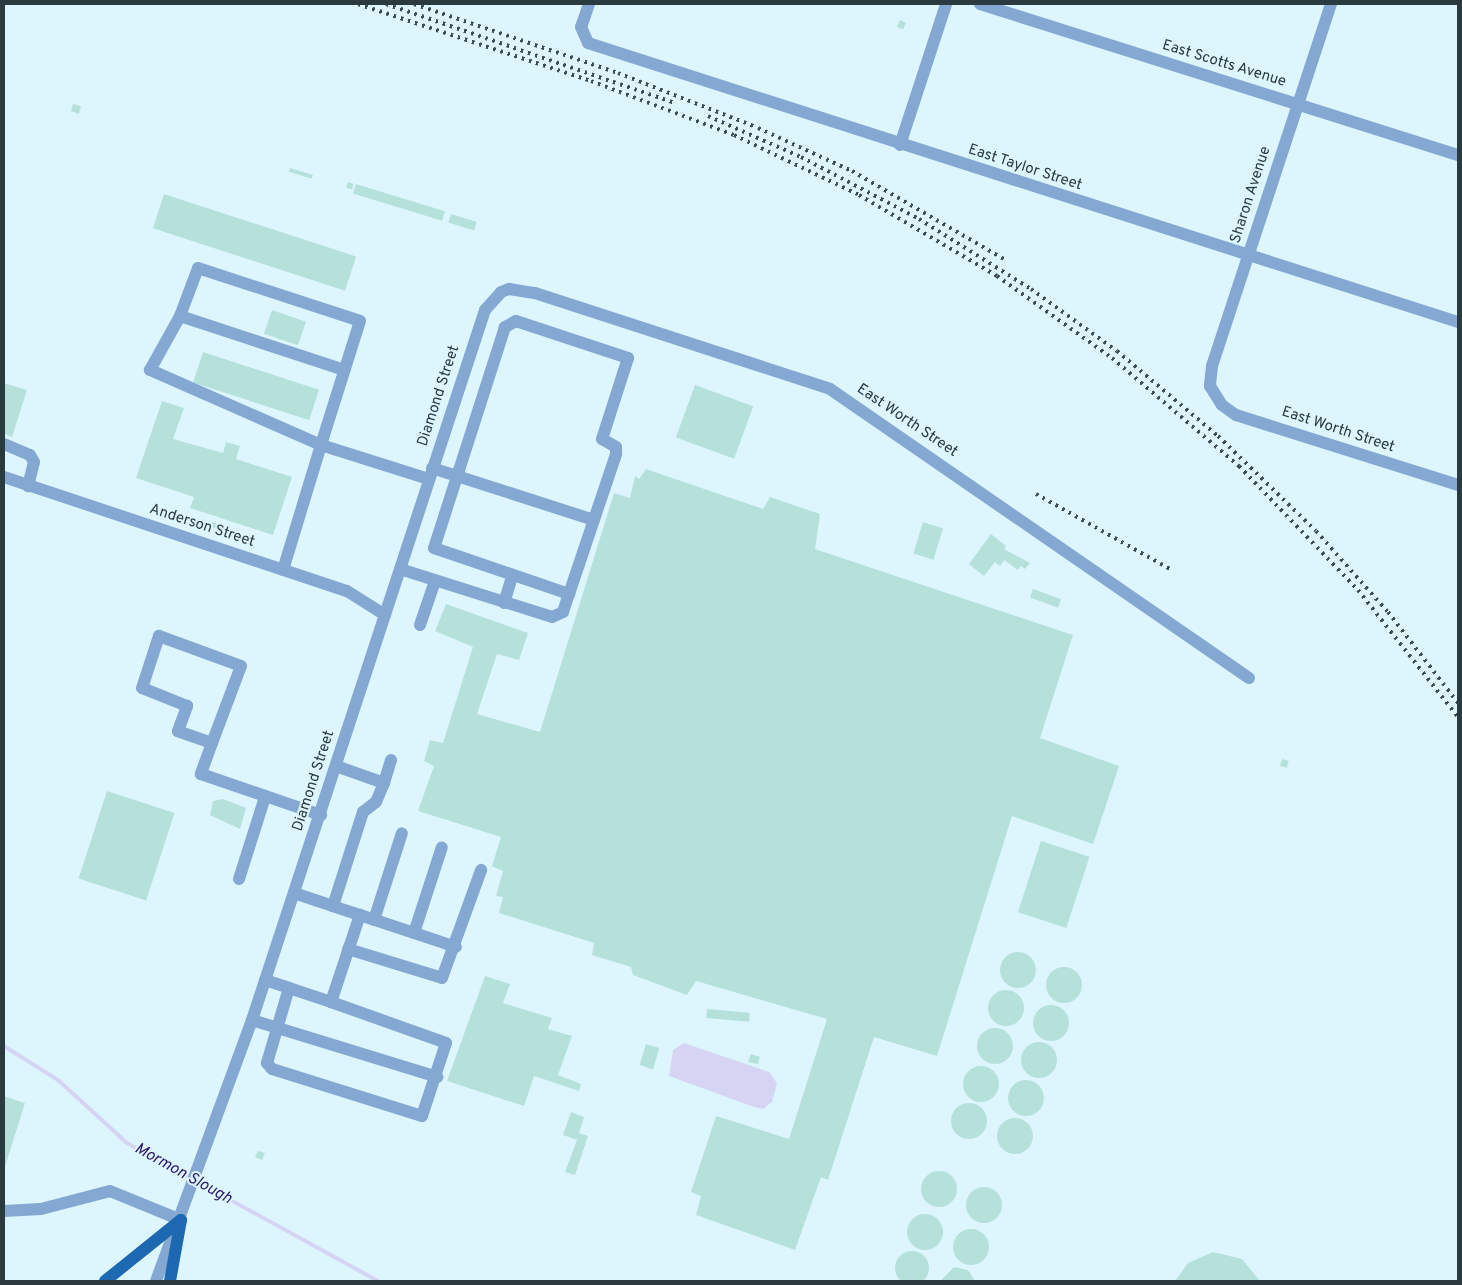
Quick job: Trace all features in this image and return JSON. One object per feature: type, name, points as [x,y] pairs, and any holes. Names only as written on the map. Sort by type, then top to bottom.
[{"type":"main road","points":[[105,1281],[181,1220]]},
{"type":"main road","points":[[170,1281],[181,1220]]},
{"type":"street","name":"East Taylor Street","points":[[589,4],[581,27],[585,39],[900,145],[1458,322]]},
{"type":"street","points":[[900,145],[946,4]]},
{"type":"street","name":"East Scotts Avenue","points":[[980,4],[1458,155]]},
{"type":"street","name":"Sharon Avenue","points":[[1214,396],[1209,377],[1331,4]]},
{"type":"street","points":[[283,570],[321,445],[344,370],[360,321],[198,268],[180,316],[150,370],[321,445],[431,473],[456,474],[594,520]]},
{"type":"street","name":"East Worth Street","points":[[501,292],[509,289],[536,293],[830,389],[1249,678]]},
{"type":"street","name":"Diamond Street","points":[[156,1281],[181,1220],[252,1020],[321,815],[485,310],[501,292]]},
{"type":"street","points":[[180,316],[344,370]]},
{"type":"street","points":[[400,569],[504,603],[559,617],[569,594],[616,454],[616,447],[602,440],[628,363],[625,356],[508,322],[456,474],[434,548],[569,594]]},
{"type":"street","name":"East Worth Street","points":[[1214,396],[1236,415],[1458,485]]},
{"type":"street","points":[[4,444],[30,454],[34,462],[28,486]]},
{"type":"street","name":"Anderson Street","points":[[4,478],[347,591],[385,615]]},
{"type":"street","points":[[504,603],[512,576]]},
{"type":"street","points":[[420,625],[435,581]]},
{"type":"street","points":[[212,743],[178,731],[187,706],[142,688],[159,636],[241,666],[201,774],[321,815]]},
{"type":"street","points":[[333,906],[363,812],[376,802],[391,760]]},
{"type":"street","points":[[336,766],[384,783]]},
{"type":"street","points":[[239,879],[265,797]]},
{"type":"street","points":[[374,920],[402,833]]},
{"type":"street","points":[[414,933],[442,847]]},
{"type":"street","points":[[348,949],[442,978],[456,947],[481,870]]},
{"type":"street","points":[[294,893],[456,947]]},
{"type":"street","points":[[331,1002],[360,915]]},
{"type":"street","points":[[265,980],[290,988],[440,1039],[446,1049],[425,1110],[414,1116],[272,1069],[267,1057],[290,988]]},
{"type":"street","points":[[252,1020],[437,1077]]},
{"type":"street","points":[[4,1212],[42,1209],[110,1191],[181,1220]]},
{"type":"water","points":[[684,1043],[769,1072],[777,1083],[772,1102],[763,1109],[754,1107],[669,1076],[673,1050]]},
{"type":"building","points":[[900,20],[906,23],[903,29],[897,27]]},
{"type":"building","points":[[73,104],[81,106],[79,114],[71,111]]},
{"type":"building","points":[[290,168],[313,175],[312,179],[289,172]]},
{"type":"building","points":[[348,182],[354,184],[352,190],[346,188]]},
{"type":"building","points":[[356,184],[445,211],[442,221],[353,194]]},
{"type":"building","points":[[164,194],[356,256],[345,291],[153,228]]},
{"type":"building","points":[[451,214],[477,222],[474,231],[448,223]]},
{"type":"building","points":[[272,310],[306,322],[298,345],[264,334]]},
{"type":"building","points":[[203,352],[319,390],[309,420],[193,382]]},
{"type":"building","points":[[4,383],[27,390],[12,437],[4,434]]},
{"type":"building","points":[[695,385],[753,406],[734,459],[676,438]]},
{"type":"building","points":[[162,401],[184,408],[173,439],[223,453],[226,442],[240,446],[236,459],[292,477],[273,535],[190,508],[194,497],[136,478]]},
{"type":"building","points":[[646,469],[763,509],[770,497],[820,514],[815,549],[1073,635],[1040,738],[1119,766],[1093,844],[1012,816],[937,1056],[874,1037],[828,1180],[821,1177],[795,1250],[696,1215],[701,1196],[691,1192],[716,1116],[789,1139],[827,1019],[696,981],[687,995],[633,975],[631,967],[592,955],[594,943],[499,913],[503,897],[496,896],[503,871],[492,866],[501,837],[418,811],[434,766],[424,761],[430,740],[443,743],[473,647],[435,631],[446,604],[528,633],[519,660],[497,654],[477,714],[540,732],[614,493],[630,498],[635,476],[639,479]]},
{"type":"building","points":[[201,519],[231,528],[229,533],[200,524]]},
{"type":"building","points":[[923,522],[943,528],[933,560],[913,554]]},
{"type":"building","points":[[991,534],[1006,546],[1004,549],[1030,563],[1025,569],[1021,566],[1018,570],[1004,560],[1000,566],[995,562],[984,576],[969,564]]},
{"type":"building","points":[[1033,589],[1061,599],[1058,608],[1030,597]]},
{"type":"building","points":[[1282,759],[1289,761],[1287,768],[1280,766]]},
{"type":"building","points":[[107,791],[175,813],[146,900],[79,878]]},
{"type":"building","points":[[223,799],[246,808],[240,829],[210,815],[213,801]]},
{"type":"building","points":[[1041,841],[1090,857],[1066,928],[1018,912]]},
{"type":"building","points":[[1018,952],[1025,953],[1031,957],[1035,963],[1035,977],[1031,983],[1025,987],[1018,988],[1011,987],[1005,983],[1001,977],[1000,970],[1001,963],[1005,957],[1011,953]]},
{"type":"building","points":[[1064,967],[1071,968],[1077,972],[1081,978],[1081,992],[1077,998],[1071,1002],[1064,1003],[1057,1002],[1051,998],[1047,992],[1046,985],[1047,978],[1051,972],[1057,968]]},
{"type":"building","points":[[485,976],[510,984],[503,1003],[552,1018],[548,1029],[572,1036],[558,1075],[581,1084],[579,1091],[534,1076],[524,1106],[447,1081]]},
{"type":"building","points":[[1006,990],[1013,991],[1019,995],[1023,1001],[1023,1015],[1019,1021],[1013,1025],[1006,1026],[999,1025],[993,1021],[989,1015],[988,1008],[989,1001],[993,995],[999,991]]},
{"type":"building","points":[[1051,1005],[1058,1006],[1064,1010],[1068,1016],[1068,1030],[1064,1036],[1058,1040],[1051,1041],[1044,1040],[1038,1036],[1034,1030],[1033,1023],[1034,1016],[1038,1010],[1044,1006]]},
{"type":"building","points":[[707,1009],[750,1013],[749,1022],[706,1018]]},
{"type":"building","points":[[995,1028],[1002,1029],[1008,1033],[1012,1039],[1012,1053],[1008,1059],[1002,1063],[995,1064],[988,1063],[982,1059],[978,1053],[977,1046],[978,1039],[982,1033],[988,1029]]},
{"type":"building","points":[[1039,1042],[1046,1043],[1052,1047],[1056,1053],[1056,1067],[1052,1073],[1046,1077],[1039,1078],[1032,1077],[1026,1073],[1022,1067],[1021,1060],[1022,1053],[1026,1047],[1032,1043]]},
{"type":"building","points":[[646,1044],[659,1048],[653,1069],[640,1065]]},
{"type":"building","points":[[751,1054],[760,1057],[758,1064],[748,1062]]},
{"type":"building","points":[[981,1066],[988,1067],[994,1071],[998,1077],[998,1091],[994,1097],[988,1101],[981,1102],[974,1101],[968,1097],[964,1091],[963,1084],[964,1077],[968,1071],[974,1067]]},
{"type":"building","points":[[1026,1080],[1033,1081],[1039,1085],[1043,1091],[1043,1105],[1039,1111],[1033,1115],[1026,1116],[1019,1115],[1013,1111],[1009,1105],[1008,1098],[1009,1091],[1013,1085],[1019,1081]]},
{"type":"building","points":[[4,1096],[25,1103],[4,1170]]},
{"type":"building","points":[[969,1103],[976,1104],[982,1108],[986,1114],[986,1128],[982,1134],[976,1138],[969,1139],[962,1138],[956,1134],[952,1128],[951,1121],[952,1114],[956,1108],[962,1104]]},
{"type":"building","points":[[571,1112],[584,1117],[579,1133],[588,1136],[575,1175],[565,1172],[577,1140],[563,1135]]},
{"type":"building","points":[[1015,1118],[1022,1119],[1028,1123],[1032,1129],[1032,1143],[1028,1149],[1022,1153],[1015,1154],[1008,1153],[1002,1149],[998,1143],[997,1136],[998,1129],[1002,1123],[1008,1119]]},
{"type":"building","points":[[258,1151],[265,1153],[262,1160],[255,1157]]},
{"type":"building","points":[[939,1171],[946,1172],[952,1176],[956,1182],[956,1196],[952,1202],[946,1206],[939,1207],[932,1206],[926,1202],[922,1196],[921,1189],[922,1182],[926,1176],[932,1172]]},
{"type":"building","points":[[984,1187],[991,1188],[997,1192],[1001,1198],[1001,1212],[997,1218],[991,1222],[984,1223],[977,1222],[971,1218],[967,1212],[966,1205],[967,1198],[971,1192],[977,1188]]},
{"type":"building","points":[[925,1214],[932,1215],[938,1219],[942,1225],[942,1239],[938,1245],[932,1249],[925,1250],[918,1249],[912,1245],[908,1239],[907,1232],[908,1225],[912,1219],[918,1215]]},
{"type":"building","points":[[971,1229],[978,1230],[984,1234],[988,1240],[988,1254],[984,1260],[978,1264],[971,1265],[964,1264],[958,1260],[954,1254],[953,1247],[954,1240],[958,1234],[964,1230]]},
{"type":"building","points":[[912,1251],[924,1256],[929,1268],[924,1280],[912,1285],[900,1280],[895,1268],[900,1256]]},
{"type":"building","points":[[1213,1252],[1242,1259],[1260,1281],[1175,1281],[1188,1263]]},
{"type":"building","points":[[954,1267],[968,1270],[975,1281],[940,1281]]},
{"type":"waterway","name":"Mormon Slough","points":[[4,1046],[58,1080],[127,1143],[378,1281]]},
{"type":"railway","points":[[358,4],[591,81],[734,135],[859,195],[997,276],[1112,358],[1239,466],[1358,590],[1458,717]]},
{"type":"railway","points":[[386,4],[675,103]]},
{"type":"railway","points":[[414,4],[618,73],[758,128],[852,171],[1007,261]]},
{"type":"railway","points":[[708,116],[801,157],[919,219],[1031,289],[1117,351],[1218,436],[1316,531],[1388,612],[1458,703]]},
{"type":"railway","points":[[1036,494],[1170,569]]}]
